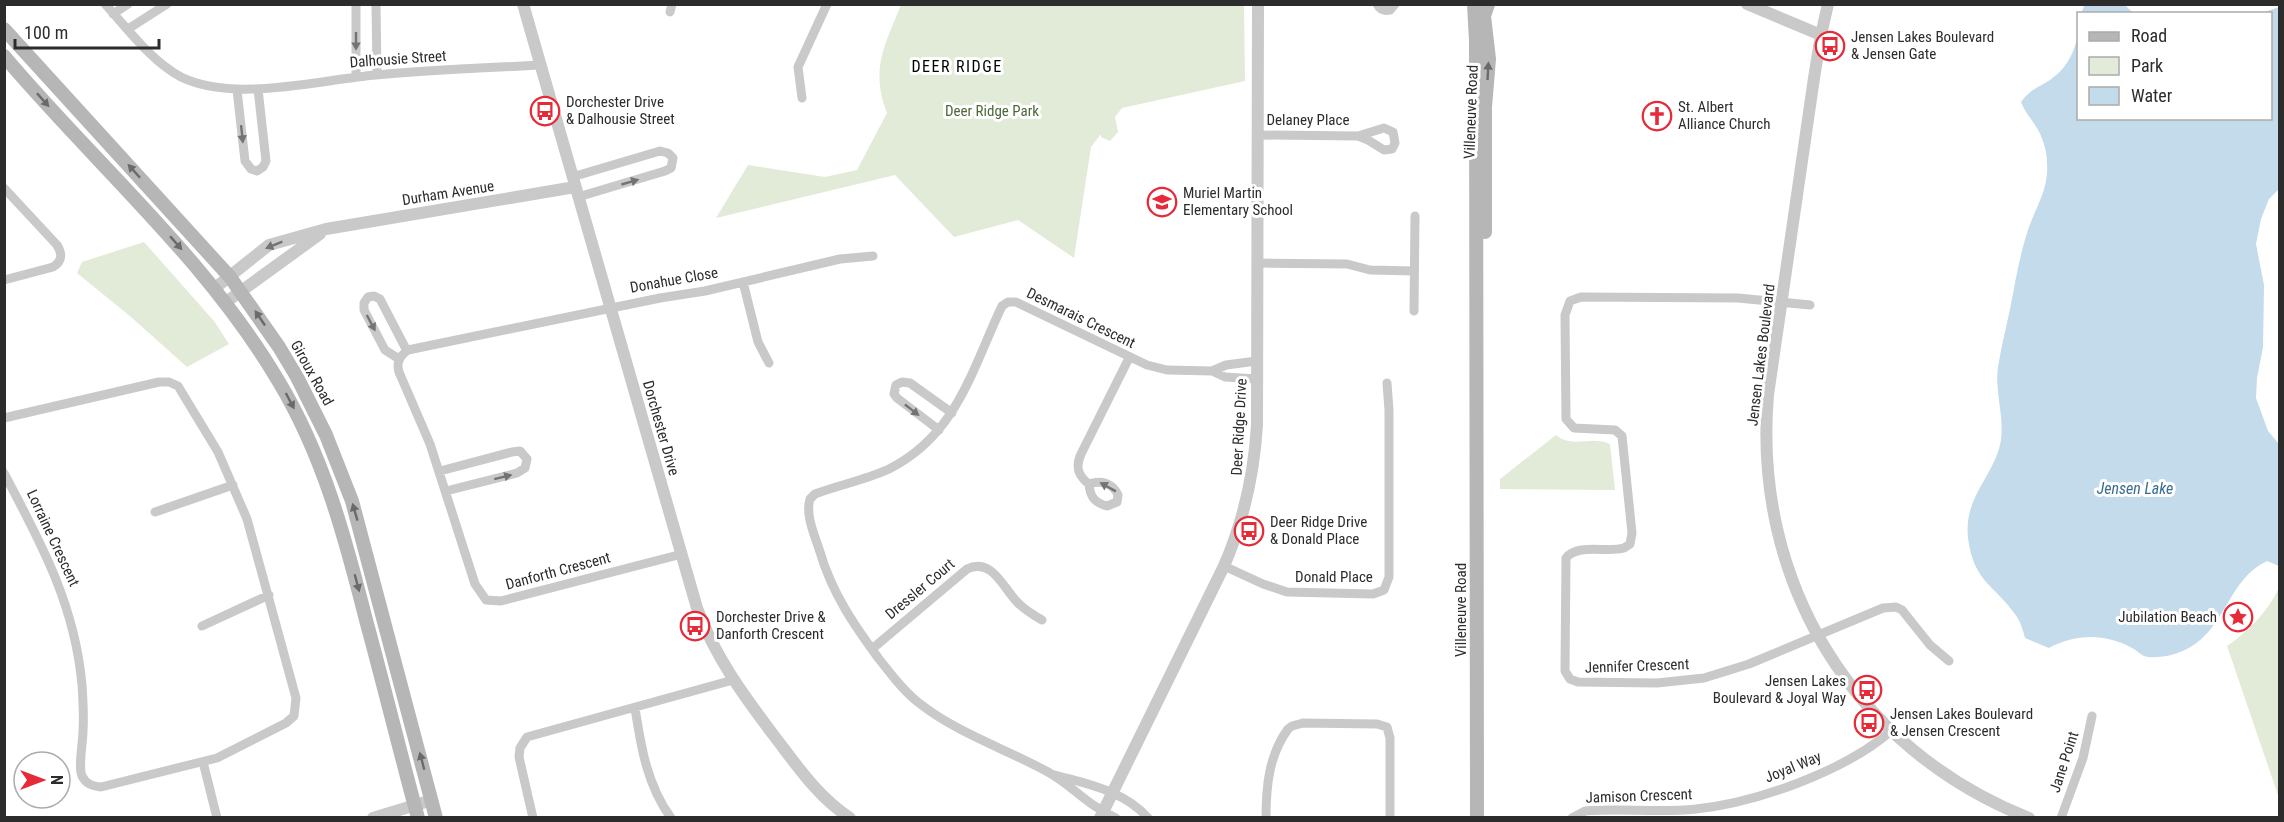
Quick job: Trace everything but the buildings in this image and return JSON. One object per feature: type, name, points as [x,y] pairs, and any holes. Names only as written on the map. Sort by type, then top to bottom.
[{"type":"main road","name":"Villeneuve Road","points":[[1474,4],[1478,402],[1477,818]]},
{"type":"main road","name":"Villeneuve Road","points":[[1478,402],[1484,263],[1485,106],[1489,59],[1484,16],[1488,4]]},
{"type":"main road","name":"Giroux Road","points":[[4,29],[230,277],[297,377],[314,408],[340,467],[364,543],[436,818]]},
{"type":"main road","points":[[4,56],[147,210],[215,288],[280,383],[297,414],[326,480],[344,534],[416,811]]},
{"type":"street","name":"Dalhousie Street","points":[[105,4],[159,62],[181,76],[212,87],[237,90],[258,89],[377,75],[540,64]]},
{"type":"street","points":[[113,14],[128,4]]},
{"type":"street","points":[[128,29],[167,4]]},
{"type":"street","points":[[356,4],[356,77]]},
{"type":"street","points":[[376,4],[377,75]]},
{"type":"street","name":"Dorchester Drive","points":[[523,4],[707,634],[733,680],[814,789],[850,818]]},
{"type":"street","points":[[802,98],[798,67],[827,4]]},
{"type":"street","name":"Deer Ridge Drive","points":[[1101,814],[1224,566],[1240,527],[1252,478],[1256,447],[1257,379],[1258,4]]},
{"type":"street","points":[[1377,4],[1380,9],[1385,10],[1390,10],[1395,4]]},
{"type":"street","points":[[1747,4],[1821,34]]},
{"type":"street","name":"Jensen Lakes Boulevard","points":[[1828,4],[1821,34],[1767,416],[1767,473],[1784,557],[1800,599],[1818,635],[1847,683],[1891,731],[1935,768],[1962,786],[2029,818]]},
{"type":"street","points":[[237,90],[245,161],[251,169],[256,171],[263,167],[266,161],[258,89]]},
{"type":"street","name":"Delaney Place","points":[[1258,135],[1358,136]]},
{"type":"street","points":[[660,151],[668,153],[673,158],[671,168],[665,171],[575,187],[660,151]]},
{"type":"street","name":"Durham Avenue","points":[[215,288],[269,245],[326,229],[575,187]]},
{"type":"street","points":[[4,188],[57,245],[61,256],[59,263],[53,267],[4,280]]},
{"type":"street","points":[[1414,311],[1415,216]]},
{"type":"street","name":"Durham Avenue","points":[[226,302],[326,229]]},
{"type":"street","name":"Donahue Close","points":[[610,308],[705,291],[840,259],[873,256]]},
{"type":"street","points":[[1257,263],[1351,265],[1370,270],[1414,271]]},
{"type":"street","points":[[743,282],[758,342],[769,363]]},
{"type":"street","points":[[407,351],[380,299],[374,296],[368,297],[364,303],[364,310],[385,350],[399,359],[407,351],[610,308]]},
{"type":"street","name":"Jennifer Crescent","points":[[1782,301],[1738,298],[1581,297],[1573,299],[1567,306],[1565,315],[1566,419],[1574,428],[1615,430],[1622,436],[1632,533],[1630,543],[1624,548],[1578,550],[1570,553],[1566,558],[1564,666],[1567,675],[1578,682],[1684,681],[1741,667],[1818,635]]},
{"type":"street","points":[[1782,301],[1810,305]]},
{"type":"street","name":"Desmarais Crescent","points":[[1148,818],[1123,798],[1101,787],[1050,773],[948,722],[919,703],[893,676],[872,649],[850,618],[831,585],[808,504],[815,494],[891,468],[913,454],[939,430],[964,392],[1002,306],[1008,302],[1016,303],[1129,358],[1167,370],[1212,371],[1225,377],[1257,379]]},
{"type":"street","points":[[1089,484],[1078,471],[1078,460],[1129,358]]},
{"type":"street","name":"Danforth Crescent","points":[[399,359],[399,372],[440,471],[475,584],[482,596],[490,602],[682,554]]},
{"type":"street","name":"Desmarais Crescent","points":[[1212,371],[1226,365],[1257,362]]},
{"type":"street","name":"Lorraine Crescent","points":[[4,418],[159,382],[172,382],[181,389],[199,418],[233,485],[250,530],[296,698],[295,712],[286,723],[235,751],[203,762],[101,787],[91,786],[86,782],[81,773],[82,686],[71,621],[49,559],[4,473]]},
{"type":"street","points":[[939,430],[897,398],[894,394],[896,385],[902,382],[910,383],[952,413]]},
{"type":"street","name":"Donald Place","points":[[1224,566],[1263,584],[1287,591],[1373,594],[1384,590],[1389,577],[1387,383]]},
{"type":"street","points":[[440,471],[512,452],[520,451],[527,459],[525,468],[517,473],[446,491]]},
{"type":"street","points":[[155,512],[233,485]]},
{"type":"street","name":"Dressler Court","points":[[872,649],[967,569],[974,566],[988,568],[1017,602],[1042,620]]},
{"type":"street","points":[[202,626],[269,595]]},
{"type":"street","points":[[1818,635],[1883,608],[1896,607],[1905,614],[1930,645],[1949,661]]},
{"type":"street","points":[[533,818],[519,757],[522,742],[531,735],[733,680]]},
{"type":"street","points":[[635,708],[645,766],[670,818]]},
{"type":"street","name":"Jane Point","points":[[2061,818],[2083,758],[2092,716]]},
{"type":"street","points":[[1266,818],[1267,785],[1272,760],[1288,729],[1303,723],[1377,724],[1387,727],[1390,738],[1390,818]]},
{"type":"street","name":"Joyal Way","points":[[1708,813],[1800,782],[1861,753],[1891,731]]},
{"type":"street","points":[[203,762],[217,818]]},
{"type":"street","name":"Desmarais Crescent","points":[[1050,773],[1101,814],[1116,818]]},
{"type":"street","points":[[373,818],[416,811],[432,800]]},
{"type":"street","name":"Jamison Crescent","points":[[1572,818],[1589,811],[1708,813]]},
{"type":"green space","name":"Deer Ridge Park","points":[[901,5],[1244,5],[1245,81],[1122,108],[1115,117],[1118,132],[1110,141],[1101,137],[1101,134],[1091,147],[1074,258],[1018,220],[954,237],[895,175],[716,218],[748,165],[825,177],[857,170],[887,113],[882,97],[880,70],[885,45]]},
{"type":"green space","points":[[144,242],[214,321],[229,344],[187,367],[77,273],[82,262]]},
{"type":"green space","points":[[1556,435],[1575,442],[1596,441],[1610,444],[1615,490],[1500,489],[1500,479]]},
{"type":"green space","points":[[2279,588],[2279,798],[2227,646],[2257,620]]},
{"type":"water","points":[[2085,4],[2125,5],[2132,12],[2081,12]]},
{"type":"water","name":"Jensen Lake","points":[[2279,7],[2279,189],[2269,199],[2261,219],[2256,244],[2264,285],[2263,347],[2256,398],[2268,431],[2279,444],[2279,566],[2267,561],[2253,570],[2242,581],[2207,634],[2195,644],[2176,653],[2162,657],[2148,657],[2122,643],[2090,637],[2069,640],[2049,648],[2025,638],[2017,617],[1980,575],[1968,538],[1968,524],[1973,501],[1999,449],[2002,429],[1997,377],[1999,360],[2022,252],[2046,183],[2046,154],[2042,139],[2021,102],[2030,92],[2060,72],[2073,52],[2077,38],[2077,120],[2272,120],[2272,12],[2265,12]]},
{"type":"place","name":"Jensen Lakes Boulevard & Jensen Gate","points":[[1830,46]]},
{"type":"place","name":"Dorchester Drive & Dalhousie Street","points":[[545,111]]},
{"type":"place","name":"St. Albert Alliance Church","points":[[1657,116]]},
{"type":"place","name":"Muriel Martin Elementary School","points":[[1162,202]]},
{"type":"place","name":"Deer Ridge Drive & Donald Place","points":[[1249,531]]},
{"type":"place","name":"Jubilation Beach","points":[[2238,617]]},
{"type":"place","name":"Dorchester Drive & Danforth Crescent","points":[[695,626]]},
{"type":"place","name":"Jensen Lakes Boulevard & Joyal Way","points":[[1867,690]]},
{"type":"place","name":"Jensen Lakes Boulevard & Jensen Crescent","points":[[1869,723]]},
{"type":"district","name":"DEER RIDGE","points":[[957,66]]}]
